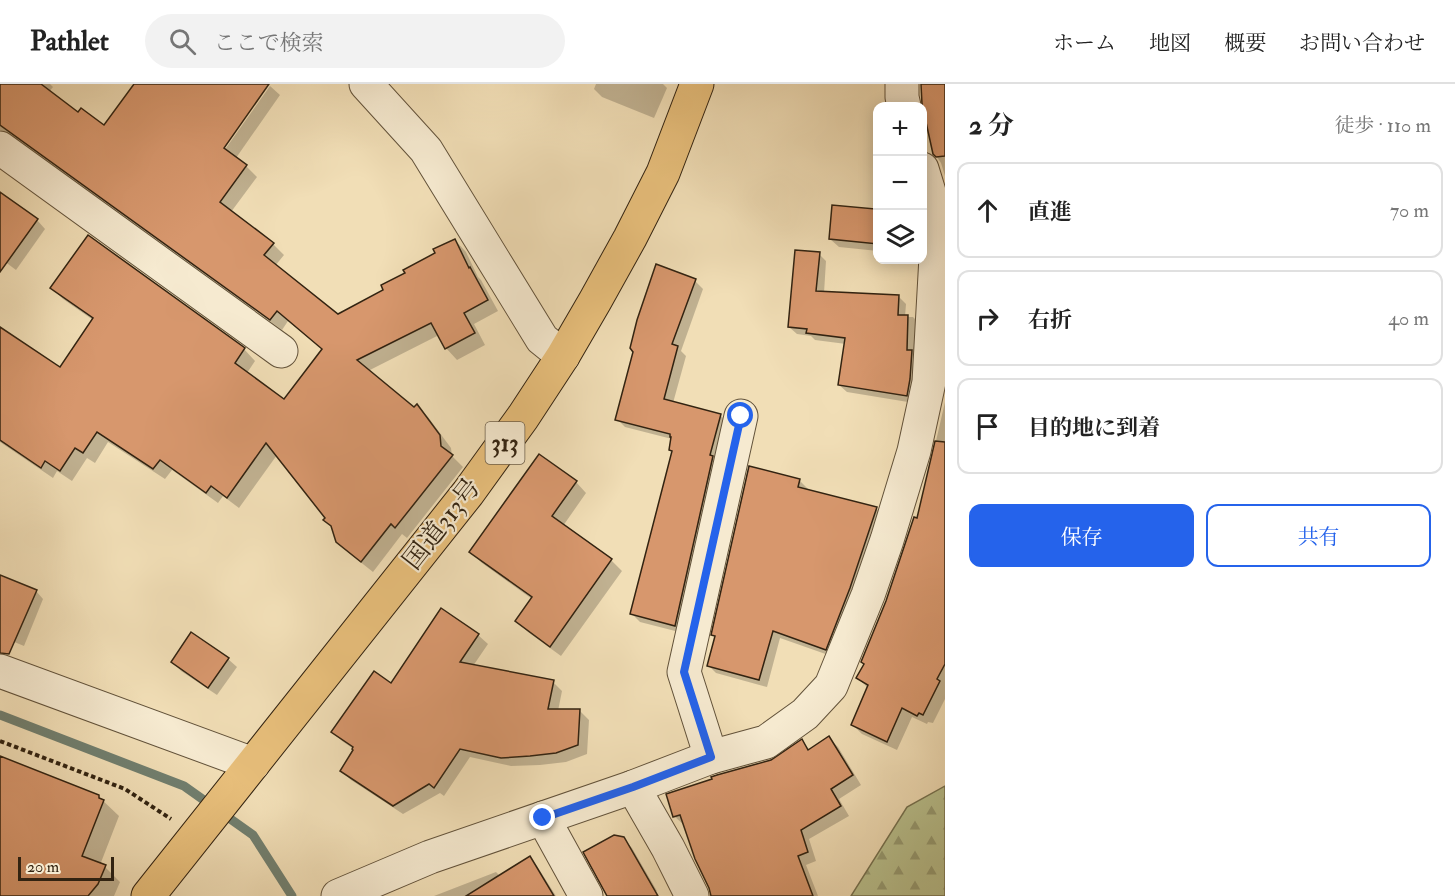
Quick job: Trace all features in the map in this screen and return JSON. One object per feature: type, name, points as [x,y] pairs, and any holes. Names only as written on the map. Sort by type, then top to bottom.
[{"type":"highway","name":"国道313号","points":[[148,896],[187,825],[231,792],[468,493],[523,417],[563,356],[630,238],[663,173],[697,84]]},
{"type":"street","points":[[366,84],[426,150],[542,339],[563,356]]},
{"type":"street","points":[[903,84],[903,102]]},
{"type":"street","points":[[0,148],[281,351]]},
{"type":"street","points":[[338,896],[430,857],[633,787],[711,757],[766,741],[805,714],[831,686],[868,595],[887,540],[914,451],[929,382],[938,221],[927,185]]},
{"type":"street","points":[[711,757],[684,672],[741,416]]},
{"type":"street","points":[[0,670],[253,764]]},
{"type":"street","points":[[633,787],[692,896]]},
{"type":"street","points":[[543,818],[586,896]]},
{"type":"path","points":[[0,741],[125,789],[187,825]]},
{"type":"green space","points":[[945,786],[945,896],[851,896],[907,807]]},
{"type":"building","points":[[0,84],[41,84],[78,112],[81,108],[104,125],[134,84],[269,84],[224,148],[247,165],[220,202],[274,243],[264,255],[338,314],[383,290],[381,285],[405,273],[403,270],[435,253],[433,249],[455,239],[488,300],[464,313],[475,333],[445,349],[431,323],[357,360],[414,407],[417,404],[440,435],[441,446],[453,455],[395,528],[391,524],[361,562],[336,542],[331,526],[323,520],[325,518],[266,443],[227,498],[211,486],[206,493],[160,460],[153,469],[97,432],[83,453],[75,448],[60,471],[45,461],[41,468],[0,440],[0,327],[60,367],[93,318],[50,288],[88,235],[245,348],[235,363],[284,399],[322,349],[277,311],[270,320],[0,125]]},
{"type":"building","points":[[921,84],[945,84],[945,156],[936,157],[933,154],[927,127],[927,102],[922,102]]},
{"type":"building","points":[[0,192],[38,219],[0,272]]},
{"type":"building","points":[[832,205],[873,209],[873,243],[829,239]]},
{"type":"building","points":[[795,250],[820,252],[816,291],[899,295],[898,315],[908,315],[907,350],[912,350],[907,396],[838,385],[845,338],[806,333],[807,329],[788,327]]},
{"type":"building","points":[[656,264],[696,279],[672,344],[678,346],[664,399],[721,414],[710,455],[713,456],[675,626],[630,614],[672,451],[669,450],[671,437],[670,434],[615,420],[633,352],[630,348],[637,320]]},
{"type":"building","points":[[935,441],[945,442],[945,664],[937,679],[940,681],[923,715],[919,713],[917,716],[902,708],[887,742],[851,725],[868,685],[856,678],[864,664],[861,662],[886,601],[914,517],[917,518]]},
{"type":"building","points":[[539,454],[577,481],[552,516],[612,559],[550,647],[515,621],[532,597],[469,552]]},
{"type":"building","points":[[749,466],[800,479],[798,487],[877,507],[826,650],[773,631],[759,680],[707,666],[715,636],[711,635]]},
{"type":"building","points":[[0,575],[37,590],[9,654],[0,653]]},
{"type":"building","points":[[441,608],[479,634],[460,662],[554,680],[548,709],[580,709],[578,745],[556,753],[501,758],[460,749],[434,788],[429,784],[393,806],[340,771],[353,747],[331,732],[374,671],[391,683]]},
{"type":"building","points":[[191,632],[229,658],[208,688],[171,662]]},
{"type":"building","points":[[829,736],[853,775],[831,789],[841,806],[801,830],[808,852],[798,856],[813,896],[711,896],[680,815],[673,817],[666,794],[712,779],[711,777],[717,775],[771,760],[802,739],[808,750]]},
{"type":"building","points":[[0,756],[99,795],[99,798],[104,800],[82,856],[106,865],[98,884],[88,896],[0,896]]},
{"type":"building","points":[[614,835],[624,837],[658,896],[607,896],[583,852]]},
{"type":"building","points":[[530,856],[554,896],[466,896]]},
{"type":"waterway","points":[[0,715],[184,786],[253,835],[292,896]]},
{"type":"route","points":[[543,818],[711,757],[684,672],[741,416]]}]
